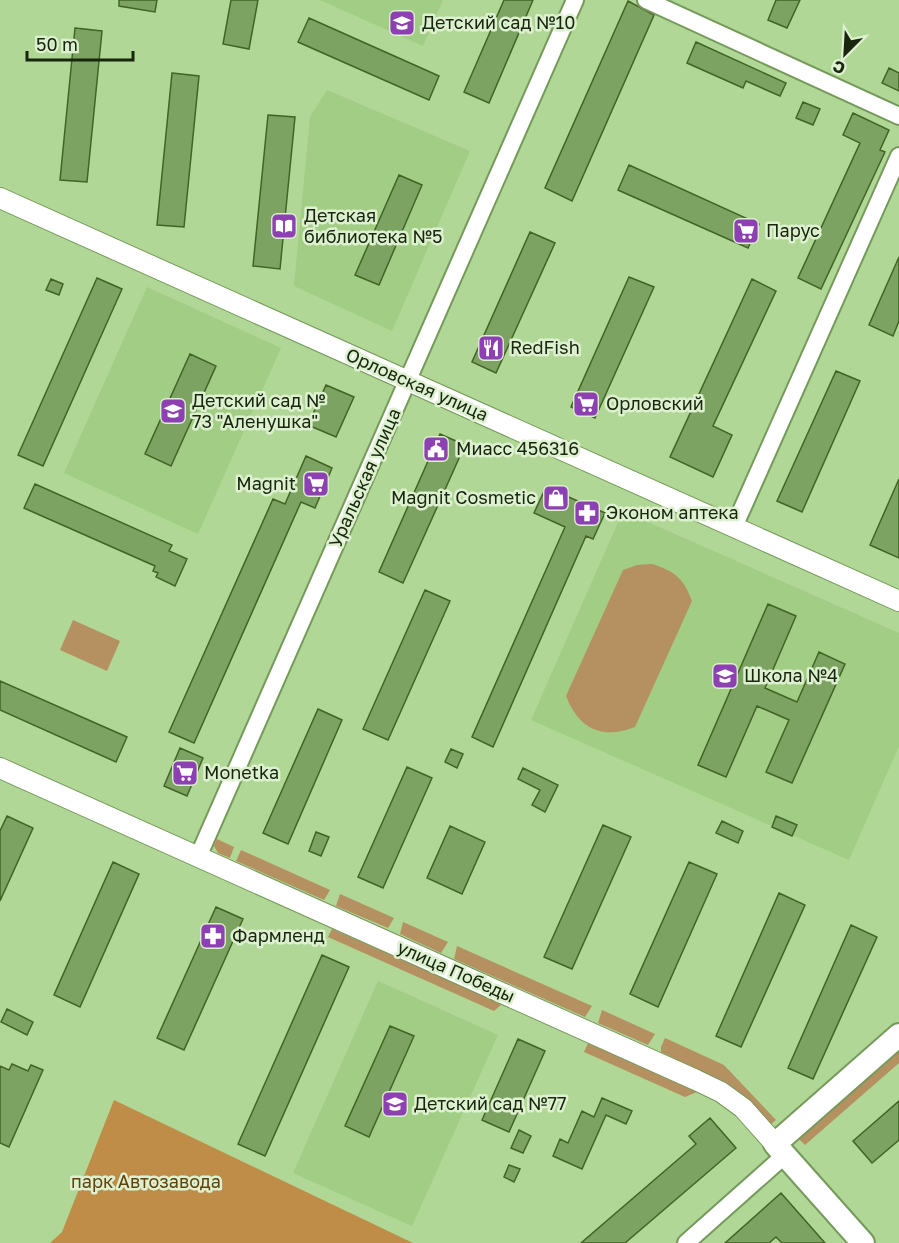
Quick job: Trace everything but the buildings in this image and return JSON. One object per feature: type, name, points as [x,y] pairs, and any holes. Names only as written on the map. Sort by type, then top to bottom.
[{"type":"main road","points":[[780,1149],[899,1035]]},
{"type":"main road","name":"улица Победы","points":[[780,1149],[863,1243]]},
{"type":"street","name":"Уральская улица","points":[[198,856],[576,0]]},
{"type":"street","points":[[646,0],[899,116]]},
{"type":"street","points":[[734,527],[899,156]]},
{"type":"street","name":"Орловская улица","points":[[0,198],[734,527],[897,596]]},
{"type":"street","name":"улица Победы","points":[[0,768],[721,1092],[743,1108],[780,1149]]},
{"type":"street","points":[[686,1243],[780,1149]]},
{"type":"shaded area","name":"Детский сад №10","points":[[320,0],[443,0],[423,46]]},
{"type":"shaded area","points":[[327,90],[470,151],[392,331],[294,286],[310,117]]},
{"type":"shaded area","name":"Детский сад № 73 \"Аленушка\"","points":[[147,287],[281,348],[198,534],[64,473]]},
{"type":"shaded area","name":"Школа №4","points":[[623,511],[899,633],[899,746],[849,860],[531,720]]},
{"type":"shaded area","points":[[652,564],[678,577],[686,587],[692,601],[635,727],[623,731],[602,732],[585,724],[578,717],[566,696],[623,570],[637,565]]},
{"type":"shaded area","points":[[73,620],[120,641],[107,671],[60,650]]},
{"type":"shaded area","points":[[217,839],[234,847],[230,858],[218,853],[214,846]]},
{"type":"shaded area","points":[[241,850],[330,890],[324,900],[236,861]]},
{"type":"shaded area","points":[[340,894],[394,918],[388,928],[336,906]]},
{"type":"shaded area","points":[[403,922],[448,942],[441,953],[400,934]]},
{"type":"shaded area","points":[[332,929],[501,1005],[494,1011],[328,937]]},
{"type":"shaded area","points":[[457,946],[592,1006],[585,1017],[454,959]]},
{"type":"shaded area","name":"Детский сад №77","points":[[378,981],[498,1035],[412,1226],[293,1173]]},
{"type":"shaded area","points":[[602,1010],[655,1034],[648,1045],[598,1023]]},
{"type":"shaded area","points":[[665,1038],[724,1065],[776,1120],[771,1124],[749,1101],[727,1084],[661,1052]]},
{"type":"shaded area","points":[[589,1041],[693,1088],[697,1092],[685,1097],[584,1052]]},
{"type":"shaded area","points":[[899,1045],[899,1063],[805,1145],[799,1139],[800,1133]]},
{"type":"green space","name":"парк Автозавода","points":[[114,1100],[413,1243],[50,1243],[62,1232]]},
{"type":"place","name":"Детский сад №10","points":[[402,23]]},
{"type":"place","name":"Детская библиотека №5","points":[[284,226]]},
{"type":"place","name":"Парус","points":[[746,231]]},
{"type":"place","name":"RedFish","points":[[491,348]]},
{"type":"place","name":"Орловский","points":[[586,404]]},
{"type":"place","name":"Детский сад № 73 \"Аленушка\"","points":[[173,411]]},
{"type":"place","name":"Миасс 456316","points":[[436,449]]},
{"type":"place","name":"Magnit","points":[[316,484]]},
{"type":"place","name":"Magnit Cosmetic","points":[[556,498]]},
{"type":"place","name":"Эконом аптека","points":[[587,513]]},
{"type":"place","name":"Школа №4","points":[[725,676]]},
{"type":"place","name":"Monetka","points":[[185,773]]},
{"type":"place","name":"Фармленд","points":[[213,936]]},
{"type":"place","name":"Детский сад №77","points":[[395,1104]]}]
